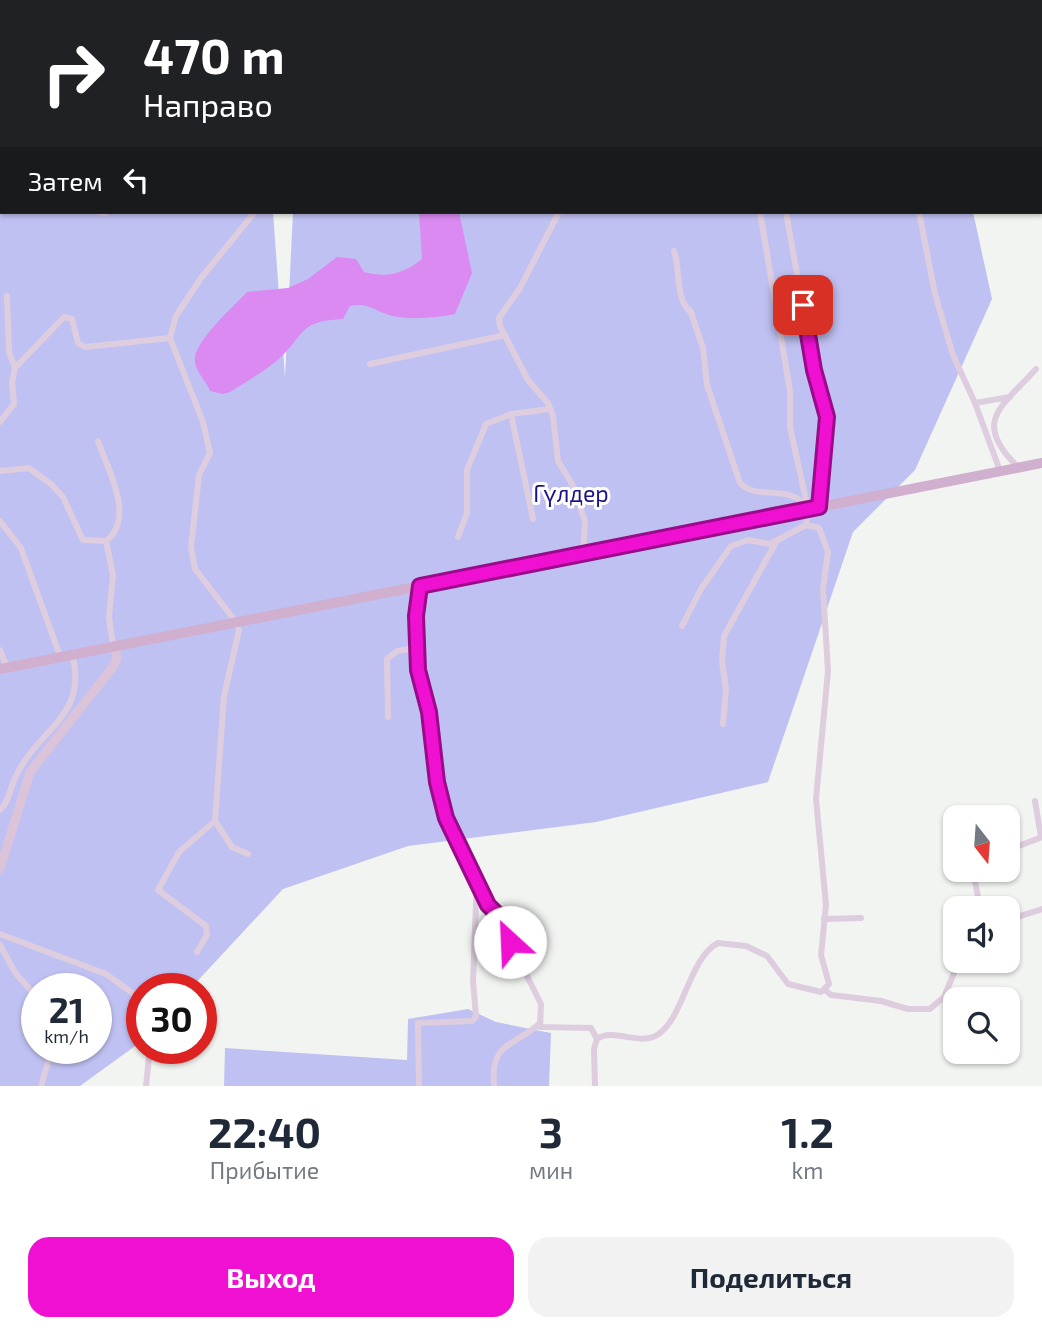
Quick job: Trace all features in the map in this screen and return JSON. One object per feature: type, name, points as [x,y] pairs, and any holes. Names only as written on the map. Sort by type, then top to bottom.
[{"type":"main road","points":[[4,669],[1042,463]]},
{"type":"street","points":[[248,854],[232,847],[215,821],[225,696],[239,635],[236,622],[195,569],[191,547],[199,475],[210,453],[202,422],[170,338],[176,316],[201,278],[253,214]]},
{"type":"street","points":[[558,214],[520,288],[501,310],[500,326],[528,380],[550,409],[556,429],[558,461],[572,484],[585,522],[583,556]]},
{"type":"street","points":[[760,214],[790,391],[790,427],[814,508]]},
{"type":"street","points":[[682,626],[683,619],[724,552],[748,540],[765,544],[776,542],[806,525],[814,508],[827,417],[814,370],[786,214]]},
{"type":"street","points":[[919,214],[935,295],[953,355],[975,403],[1000,471]]},
{"type":"street","points":[[674,251],[681,298],[684,307],[691,312],[704,348],[707,385],[740,483],[751,491],[783,493],[814,508]]},
{"type":"street","points":[[7,296],[9,352],[12,367],[15,368]]},
{"type":"street","points":[[0,422],[14,404],[12,382],[15,368],[64,317],[72,319],[78,343],[85,347],[170,338]]},
{"type":"street","points":[[370,364],[505,335]]},
{"type":"street","points":[[1018,467],[999,449],[995,438],[997,414],[1001,403],[1010,397],[1035,369]]},
{"type":"street","points":[[975,403],[1010,397]]},
{"type":"street","points":[[458,537],[467,513],[467,470],[483,430],[496,418],[550,409]]},
{"type":"street","points":[[511,414],[533,519]]},
{"type":"street","points":[[0,471],[20,466],[35,471],[63,497],[83,540],[106,541],[117,531],[121,508],[98,441]]},
{"type":"street","points":[[0,521],[21,548],[60,656]]},
{"type":"street","points":[[806,525],[819,527],[828,552],[823,589],[828,688],[816,799],[826,905],[821,954],[829,984],[825,990]]},
{"type":"street","points":[[0,869],[30,772],[117,659],[109,617],[113,575],[110,550],[106,541]]},
{"type":"street","points":[[723,724],[726,689],[722,661],[724,636],[776,542]]},
{"type":"street","points":[[420,586],[416,648],[418,670],[429,712],[437,782],[446,818],[488,905],[509,926],[510,942],[541,1003],[540,1027],[591,1028],[597,1039]]},
{"type":"street","points":[[388,717],[387,660],[397,652],[416,648]]},
{"type":"street","points":[[0,650],[4,669]]},
{"type":"street","points":[[0,810],[6,804],[16,776],[72,701],[77,682],[72,654]]},
{"type":"street","points":[[1020,845],[1042,837],[1035,801]]},
{"type":"street","points":[[197,952],[208,934],[206,926],[158,890],[179,852],[215,821]]},
{"type":"street","points":[[419,1086],[418,1023],[472,1021],[476,1017],[473,979],[477,880]]},
{"type":"street","points":[[1020,916],[1042,909]]},
{"type":"street","points":[[824,919],[860,918]]},
{"type":"street","points":[[0,934],[107,974],[126,988]]},
{"type":"street","points":[[595,1086],[594,1049],[597,1039],[604,1035],[645,1039],[660,1033],[676,1016],[689,980],[710,948],[718,943],[746,946],[768,956],[788,984],[825,990],[831,995],[881,1001],[908,1009],[930,1009],[939,1005],[954,973]]},
{"type":"street","points":[[0,945],[21,979]]},
{"type":"street","points":[[494,1086],[494,1064],[497,1055],[513,1040],[540,1024]]},
{"type":"street","points":[[41,1086],[47,1064]]},
{"type":"street","points":[[146,1086],[148,1064]]},
{"type":"green space","name":"Гүлдер","points":[[0,214],[273,214],[285,377],[293,214],[973,214],[992,299],[915,470],[853,532],[768,782],[596,822],[408,846],[283,889],[205,973],[126,973],[126,1053],[112,1063],[112,973],[21,973],[21,1064],[110,1064],[80,1086],[0,1086]]},
{"type":"green space","points":[[468,1009],[496,1022],[551,1033],[549,1086],[224,1086],[225,1048],[407,1060],[408,1019]]},
{"type":"shaded area","points":[[419,214],[459,214],[472,273],[455,314],[408,318],[392,316],[367,306],[350,306],[343,319],[319,322],[305,329],[275,362],[223,394],[210,391],[196,366],[198,349],[209,332],[247,292],[288,288],[308,279],[337,257],[356,259],[364,272],[373,274],[395,273],[422,259]]},
{"type":"route","points":[[510,942],[507,922],[488,905],[446,818],[437,782],[429,712],[418,670],[416,616],[420,586],[583,556],[716,526],[819,507],[827,417],[814,370],[803,305]]}]
